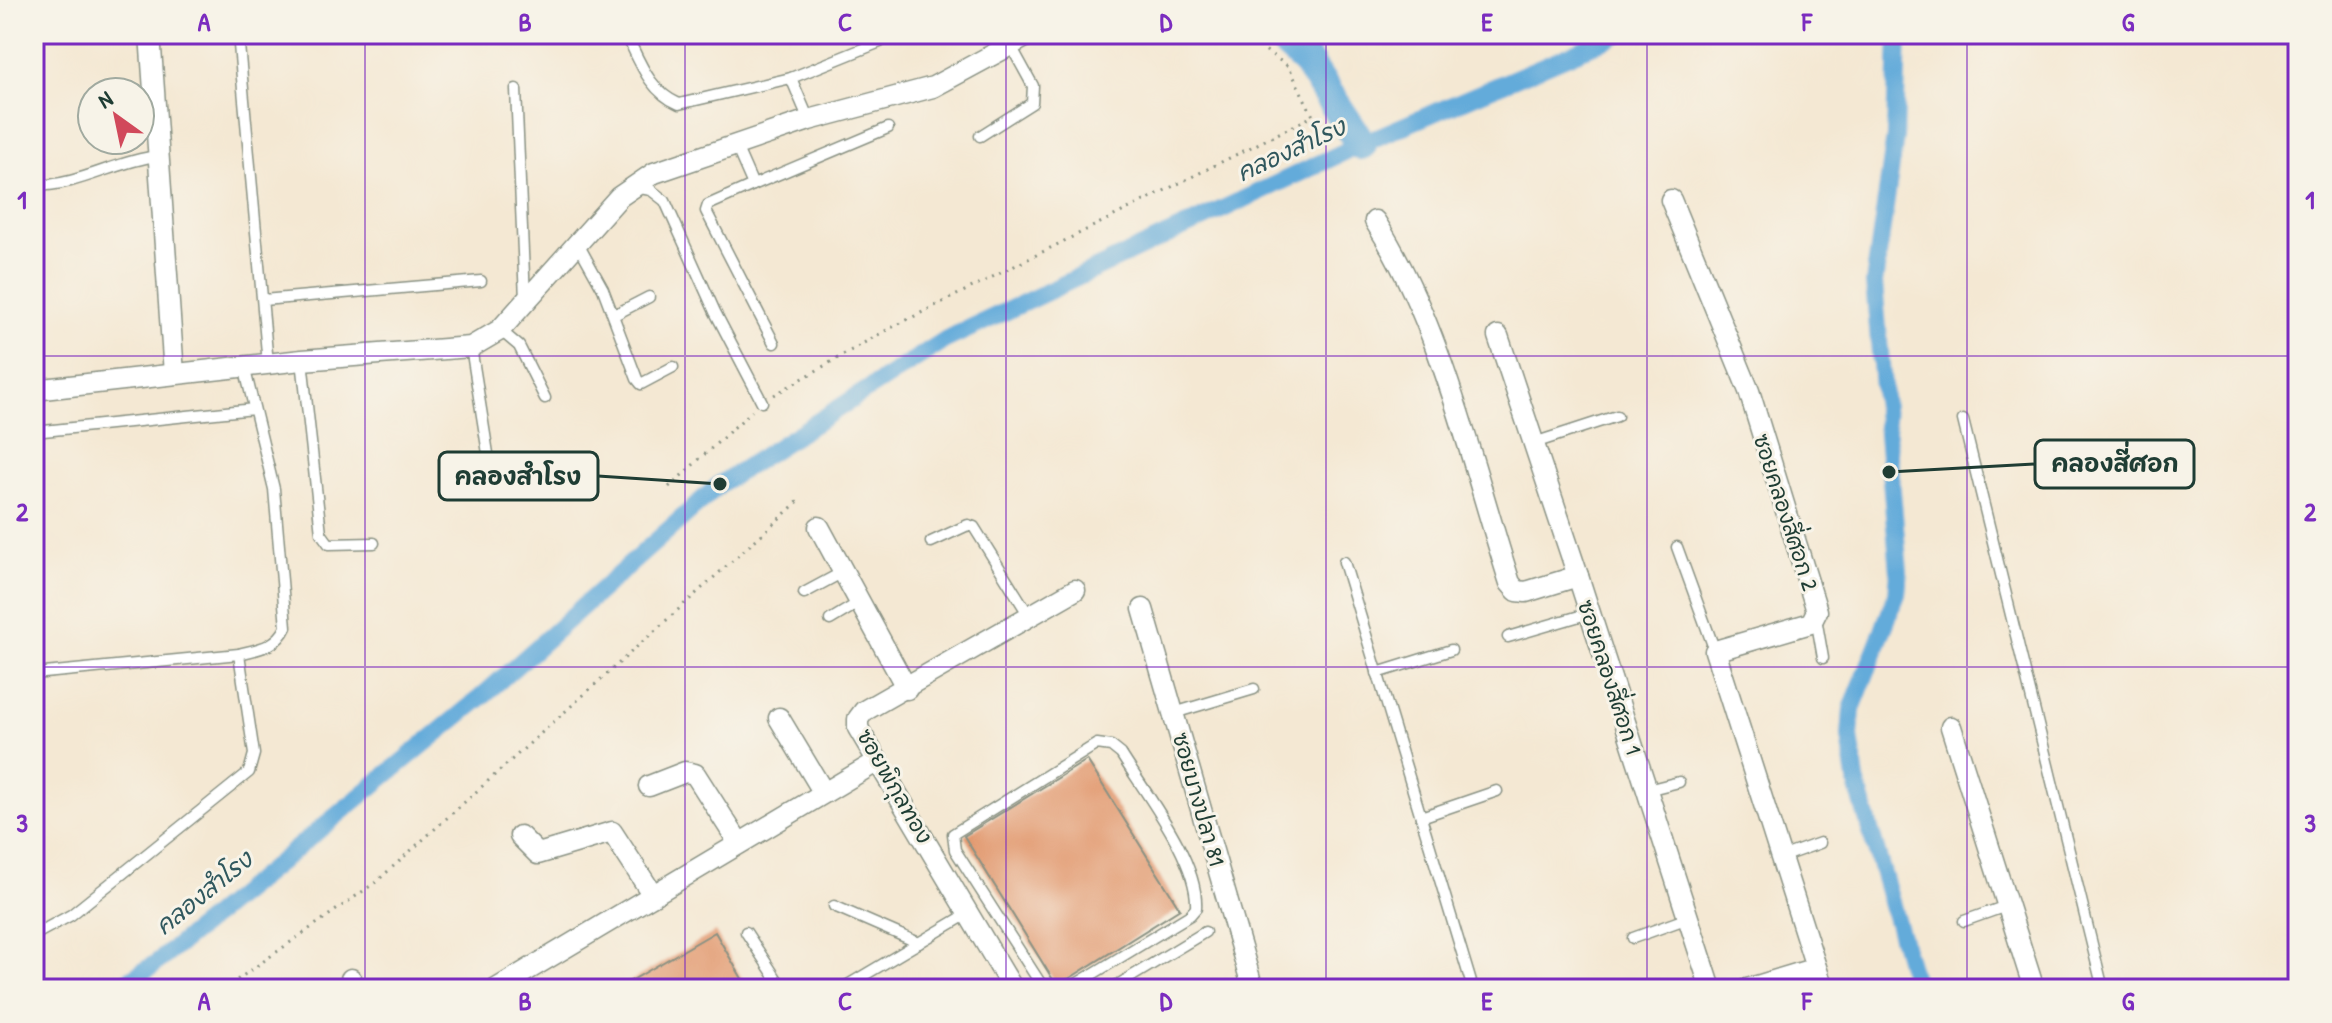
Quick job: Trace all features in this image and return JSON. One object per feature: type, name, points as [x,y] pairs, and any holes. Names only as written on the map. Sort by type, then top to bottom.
[{"type":"street","points":[[150,34],[174,374]]},
{"type":"street","points":[[34,390],[302,360],[471,347],[500,330],[632,187],[654,173],[809,120],[933,87],[1031,34]]},
{"type":"street","name":"ซอยคลองสี่ศอก 2","points":[[1671,200],[1749,391],[1817,611],[1811,623],[1715,651]]},
{"type":"street","name":"ซอยคลองสี่ศอก 1","points":[[1375,221],[1398,257],[1424,312],[1510,583],[1517,591],[1526,592],[1578,576],[1711,989]]},
{"type":"street","points":[[1498,336],[1578,576]]},
{"type":"street","points":[[819,527],[907,689]]},
{"type":"street","name":"ซอยพิกุลทอง","points":[[1013,989],[858,728],[858,719],[864,711],[1075,590]]},
{"type":"street","name":"ซอยบางปลา 81","points":[[1143,609],[1253,989]]},
{"type":"street","points":[[1715,651],[1823,989]]},
{"type":"street","points":[[779,718],[824,793]]},
{"type":"street","points":[[1951,727],[2034,989]]},
{"type":"street","points":[[496,989],[878,761]]},
{"type":"street","points":[[649,786],[685,772],[695,774],[739,843]]},
{"type":"street","points":[[520,836],[538,854],[612,832],[653,895]]},
{"type":"street","points":[[1747,989],[1816,968]]},
{"type":"lane","points":[[238,34],[268,364]]},
{"type":"lane","points":[[626,34],[652,86],[665,98],[679,104],[791,78],[880,42],[889,34]]},
{"type":"lane","points":[[980,136],[1032,103],[1035,95],[1011,46]]},
{"type":"lane","points":[[791,78],[809,120]]},
{"type":"lane","points":[[516,89],[525,302]]},
{"type":"lane","points":[[774,343],[706,211],[708,205],[888,128]]},
{"type":"lane","points":[[735,144],[753,185]]},
{"type":"lane","points":[[34,186],[89,179],[115,165],[157,156]]},
{"type":"lane","points":[[632,187],[651,190],[665,201],[715,312],[762,402]]},
{"type":"lane","points":[[578,244],[614,315],[641,384],[673,367]]},
{"type":"lane","points":[[263,300],[481,281]]},
{"type":"lane","points":[[614,315],[649,297]]},
{"type":"lane","points":[[500,330],[519,346],[545,398]]},
{"type":"lane","points":[[471,347],[490,466]]},
{"type":"lane","points":[[302,360],[321,533],[329,544],[374,543]]},
{"type":"lane","points":[[34,674],[239,654],[276,642],[286,627],[274,489],[244,366]]},
{"type":"lane","points":[[34,432],[254,409]]},
{"type":"lane","points":[[1534,443],[1617,416]]},
{"type":"lane","points":[[1963,420],[2103,989]]},
{"type":"lane","points":[[931,542],[968,525],[974,527],[1030,617]]},
{"type":"lane","points":[[1677,547],[1715,651]]},
{"type":"lane","points":[[1344,562],[1473,989]]},
{"type":"lane","points":[[804,593],[843,572]]},
{"type":"lane","points":[[830,620],[860,602]]},
{"type":"lane","points":[[1508,637],[1590,613]]},
{"type":"lane","points":[[1816,618],[1823,658]]},
{"type":"lane","points":[[1377,673],[1451,650]]},
{"type":"lane","points":[[34,935],[71,915],[249,772],[254,754],[239,654]]},
{"type":"lane","points":[[1174,713],[1254,689]]},
{"type":"lane","points":[[1044,989],[955,850],[953,834],[1097,744],[1104,744],[1121,754],[1181,853],[1194,886],[1196,908],[1190,915],[1068,989]]},
{"type":"lane","points":[[1647,790],[1679,782]]},
{"type":"lane","points":[[1421,817],[1497,791]]},
{"type":"lane","points":[[1781,857],[1820,843]]},
{"type":"lane","points":[[1964,921],[2009,905]]},
{"type":"lane","points":[[834,906],[919,943]]},
{"type":"lane","points":[[841,989],[969,913]]},
{"type":"lane","points":[[1633,938],[1688,918]]},
{"type":"lane","points":[[746,932],[783,989]]},
{"type":"lane","points":[[1111,989],[1205,932]]},
{"type":"path","points":[[669,487],[762,402],[881,333],[1313,116],[1289,67],[1242,34]]},
{"type":"path","points":[[224,989],[376,882],[802,498]]},
{"type":"building","points":[[1087,760],[1180,909],[1057,986],[964,836]]},
{"type":"building","points":[[715,932],[748,989],[617,989]]},
{"type":"waterway","points":[[1276,34],[1307,62],[1361,144]]},
{"type":"waterway","name":"คลองสำโรง","points":[[115,989],[155,964],[479,699],[720,484],[945,340],[1361,144],[1618,34]]},
{"type":"waterway","points":[[1898,34],[1895,137],[1874,283],[1899,572],[1897,594],[1852,709],[1850,736],[1856,780],[1916,989]]},
{"type":"place","name":"คลองสี่ศอก","points":[[1889,472]]},
{"type":"place","name":"คลองสำโรง","points":[[720,484]]}]
